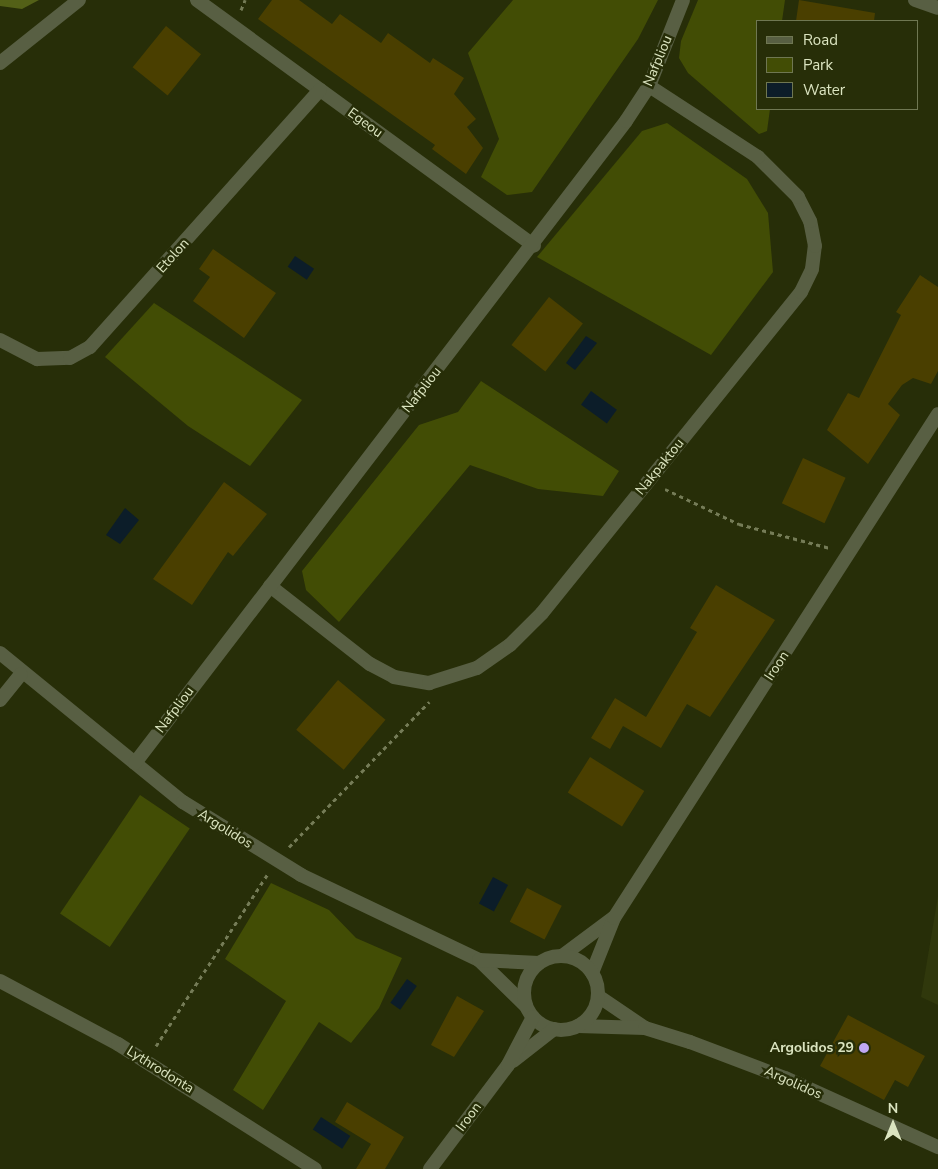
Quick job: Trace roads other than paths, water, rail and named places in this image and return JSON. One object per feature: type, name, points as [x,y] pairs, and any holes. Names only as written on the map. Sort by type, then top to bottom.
[{"type":"street","points":[[0,63],[43,24],[79,0]]},
{"type":"street","name":"Egeou","points":[[197,0],[534,246]]},
{"type":"street","name":"Nafpliou","points":[[134,763],[534,246],[649,86],[683,0]]},
{"type":"street","points":[[915,0],[938,8]]},
{"type":"street","name":"Nakpaktou","points":[[270,586],[380,671],[416,682],[451,678],[498,655],[522,635],[801,292],[812,269],[815,246],[806,210],[785,180],[725,133],[649,86]]},
{"type":"street","name":"Etolon","points":[[0,340],[37,359],[70,358],[90,347],[320,90]]},
{"type":"street","name":"Iroon","points":[[592,973],[614,918],[938,414]]},
{"type":"street","name":"Argolidos","points":[[0,653],[21,674],[183,802],[301,875],[479,960],[530,1011]]},
{"type":"street","points":[[0,700],[21,674]]},
{"type":"street","name":"Iroon","points":[[562,956],[614,918]]},
{"type":"street","points":[[562,956],[584,964],[592,973],[598,996],[588,1018],[578,1026],[554,1029],[530,1011],[526,982],[539,963],[562,956]]},
{"type":"street","name":"Argolidos","points":[[479,960],[539,963]]},
{"type":"street","name":"Lythrodonta","points":[[0,981],[118,1044],[315,1169]]},
{"type":"street","name":"Argolidos","points":[[598,996],[645,1028],[772,1073],[938,1147]]},
{"type":"street","name":"Iroon","points":[[430,1169],[508,1065],[530,1011]]},
{"type":"street","name":"Argolidos","points":[[578,1026],[645,1028]]},
{"type":"street","name":"Iroon","points":[[508,1065],[554,1029]]},
{"type":"water","points":[[295,256],[314,269],[307,280],[288,267]]},
{"type":"water","points":[[586,336],[597,343],[575,370],[566,363]]},
{"type":"water","points":[[591,391],[617,410],[607,424],[581,405]]},
{"type":"water","points":[[125,508],[139,520],[120,544],[106,535]]},
{"type":"water","points":[[493,877],[508,885],[494,911],[479,903]]},
{"type":"water","points":[[407,979],[417,986],[400,1010],[390,1003]]},
{"type":"water","points":[[321,1117],[350,1136],[342,1149],[313,1130]]},
{"type":"place","name":"Argolidos 29","points":[[864,1048]]}]
